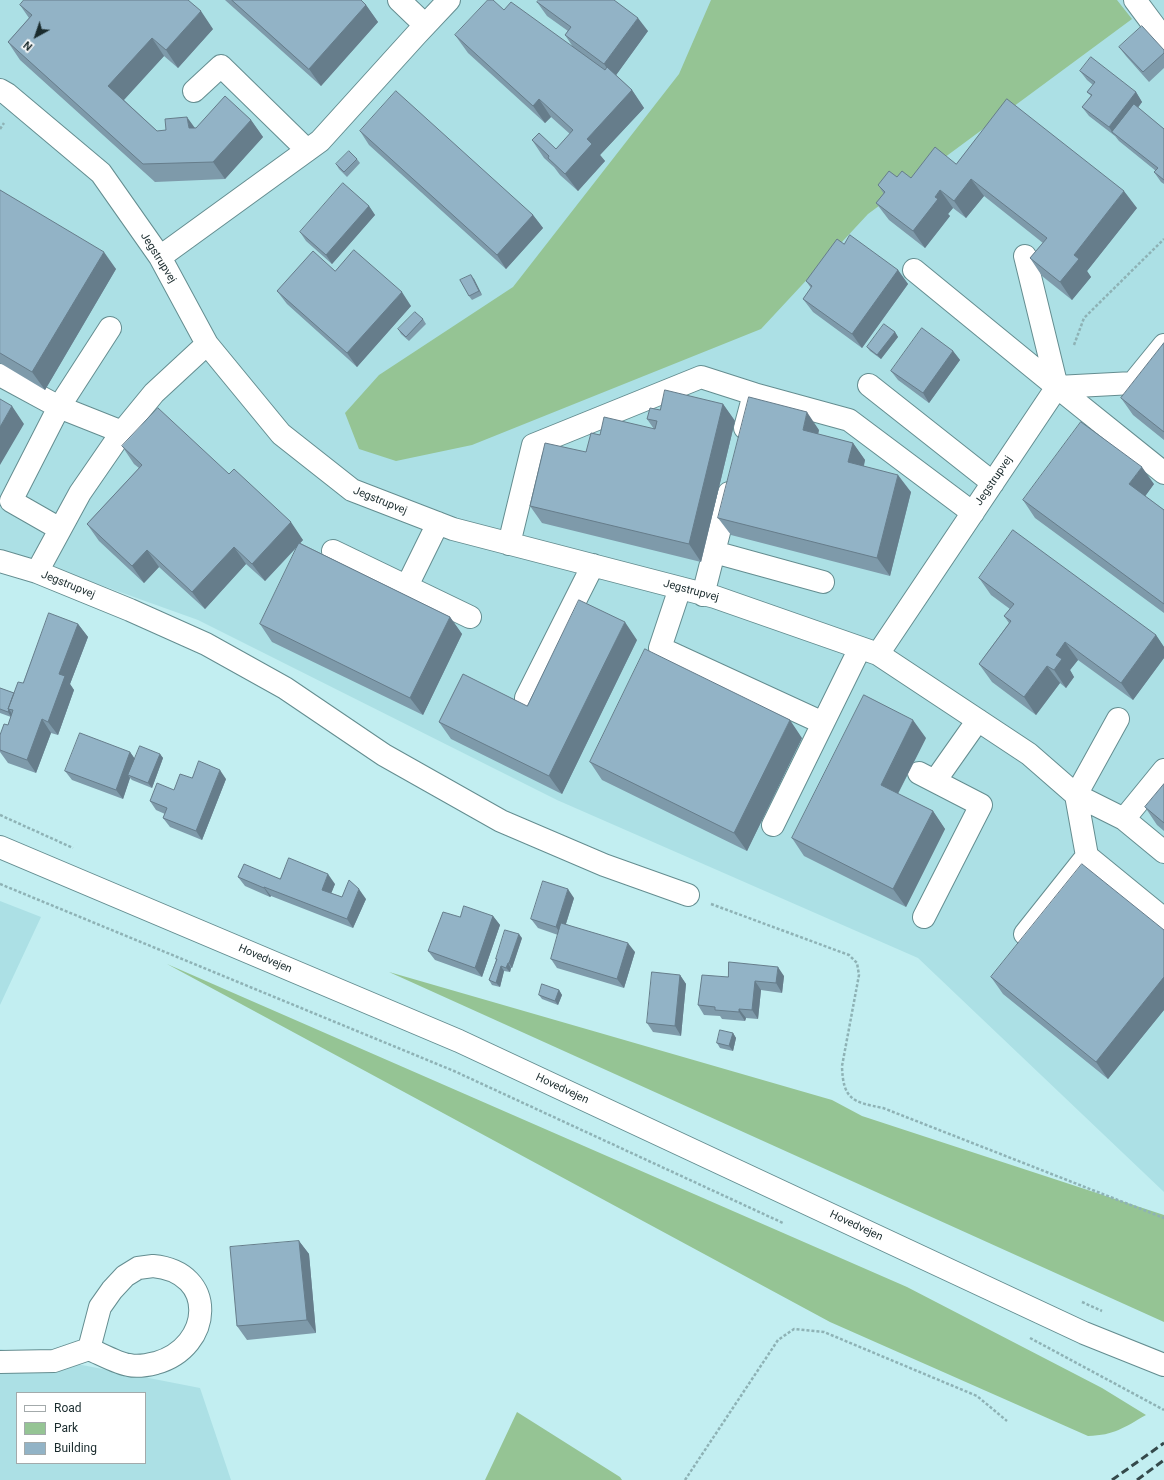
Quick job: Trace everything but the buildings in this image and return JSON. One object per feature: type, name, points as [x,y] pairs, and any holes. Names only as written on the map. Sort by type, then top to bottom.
[{"type":"street","points":[[399,0],[425,25]]},
{"type":"street","points":[[160,257],[320,141],[449,0]]},
{"type":"street","points":[[1135,0],[1164,39]]},
{"type":"street","points":[[194,91],[221,66],[307,150]]},
{"type":"street","name":"Jegstrupvej","points":[[0,90],[7,94],[101,173],[160,257],[207,344],[281,434],[352,490],[453,529],[715,597],[869,651],[1029,754],[1076,794],[1124,819],[1164,852]]},
{"type":"street","points":[[1025,256],[1057,387]]},
{"type":"street","points":[[914,270],[1164,473]]},
{"type":"street","points":[[60,529],[11,501],[58,407],[110,328]]},
{"type":"street","points":[[37,572],[80,493],[122,432],[154,393],[207,344]]},
{"type":"street","points":[[1057,387],[1133,383],[1164,345]]},
{"type":"street","points":[[0,375],[58,407],[122,432]]},
{"type":"street","points":[[509,544],[533,445],[701,377],[754,394],[849,420],[973,513]]},
{"type":"street","points":[[869,385],[993,483]]},
{"type":"street","name":"Jegstrupvej","points":[[869,651],[973,513],[1057,387]]},
{"type":"street","points":[[741,446],[754,394]]},
{"type":"street","points":[[703,595],[733,477]]},
{"type":"street","points":[[407,586],[438,523]]},
{"type":"street","points":[[332,551],[470,617]]},
{"type":"street","points":[[714,552],[823,582]]},
{"type":"street","name":"Jegstrupvej","points":[[0,561],[37,572],[130,610],[206,644],[285,688],[384,755],[501,821],[604,865],[688,895]]},
{"type":"street","points":[[526,698],[593,565]]},
{"type":"street","points":[[680,588],[660,648],[823,723]]},
{"type":"street","points":[[773,825],[823,723],[869,651]]},
{"type":"street","points":[[1118,719],[1076,794],[1087,856],[1164,919]]},
{"type":"street","points":[[924,917],[981,805],[927,777],[978,720]]},
{"type":"street","points":[[1124,819],[1164,770]]},
{"type":"street","name":"Hovedvejen","points":[[0,847],[459,1041],[1087,1334],[1162,1375]]},
{"type":"street","points":[[1011,952],[1087,856]]},
{"type":"street","points":[[0,1362],[54,1361],[89,1349],[128,1366],[147,1365],[166,1360],[191,1340],[199,1324],[202,1312],[200,1300],[196,1290],[179,1273],[166,1267],[153,1266],[138,1268],[125,1276],[112,1290],[100,1307],[89,1349]]},
{"type":"path","points":[[1073,346],[1084,318],[1164,239]]},
{"type":"path","points":[[0,884],[454,1071],[788,1225]]},
{"type":"path","points":[[688,895],[849,955],[857,963],[859,975],[842,1066],[842,1080],[845,1090],[859,1103],[883,1108],[1164,1218]]},
{"type":"path","points":[[685,1480],[778,1340],[794,1329],[824,1332],[978,1396],[1007,1421]]},
{"type":"path","points":[[1026,1336],[1164,1410]]},
{"type":"shaded area","points":[[0,0],[1164,0],[1164,1192],[918,958],[557,800],[198,620],[0,549]]},
{"type":"shaded area","points":[[0,901],[41,917],[0,1005]]},
{"type":"shaded area","points":[[0,1349],[200,1388],[231,1480],[0,1480]]},
{"type":"green space","points":[[711,0],[1117,0],[1132,19],[868,214],[761,329],[472,445],[396,461],[359,449],[345,413],[379,375],[513,287],[679,74]]},
{"type":"green space","points":[[167,964],[907,1287],[1102,1388],[1146,1415],[1125,1427],[1112,1432],[1088,1436],[830,1322]]},
{"type":"green space","points":[[389,972],[832,1100],[862,1116],[1164,1215],[1164,1322]]},
{"type":"green space","points":[[517,1412],[620,1477],[622,1480],[485,1480]]},
{"type":"railway","points":[[1112,1480],[1164,1443]]},
{"type":"railway","points":[[1137,1480],[1164,1460]]}]
